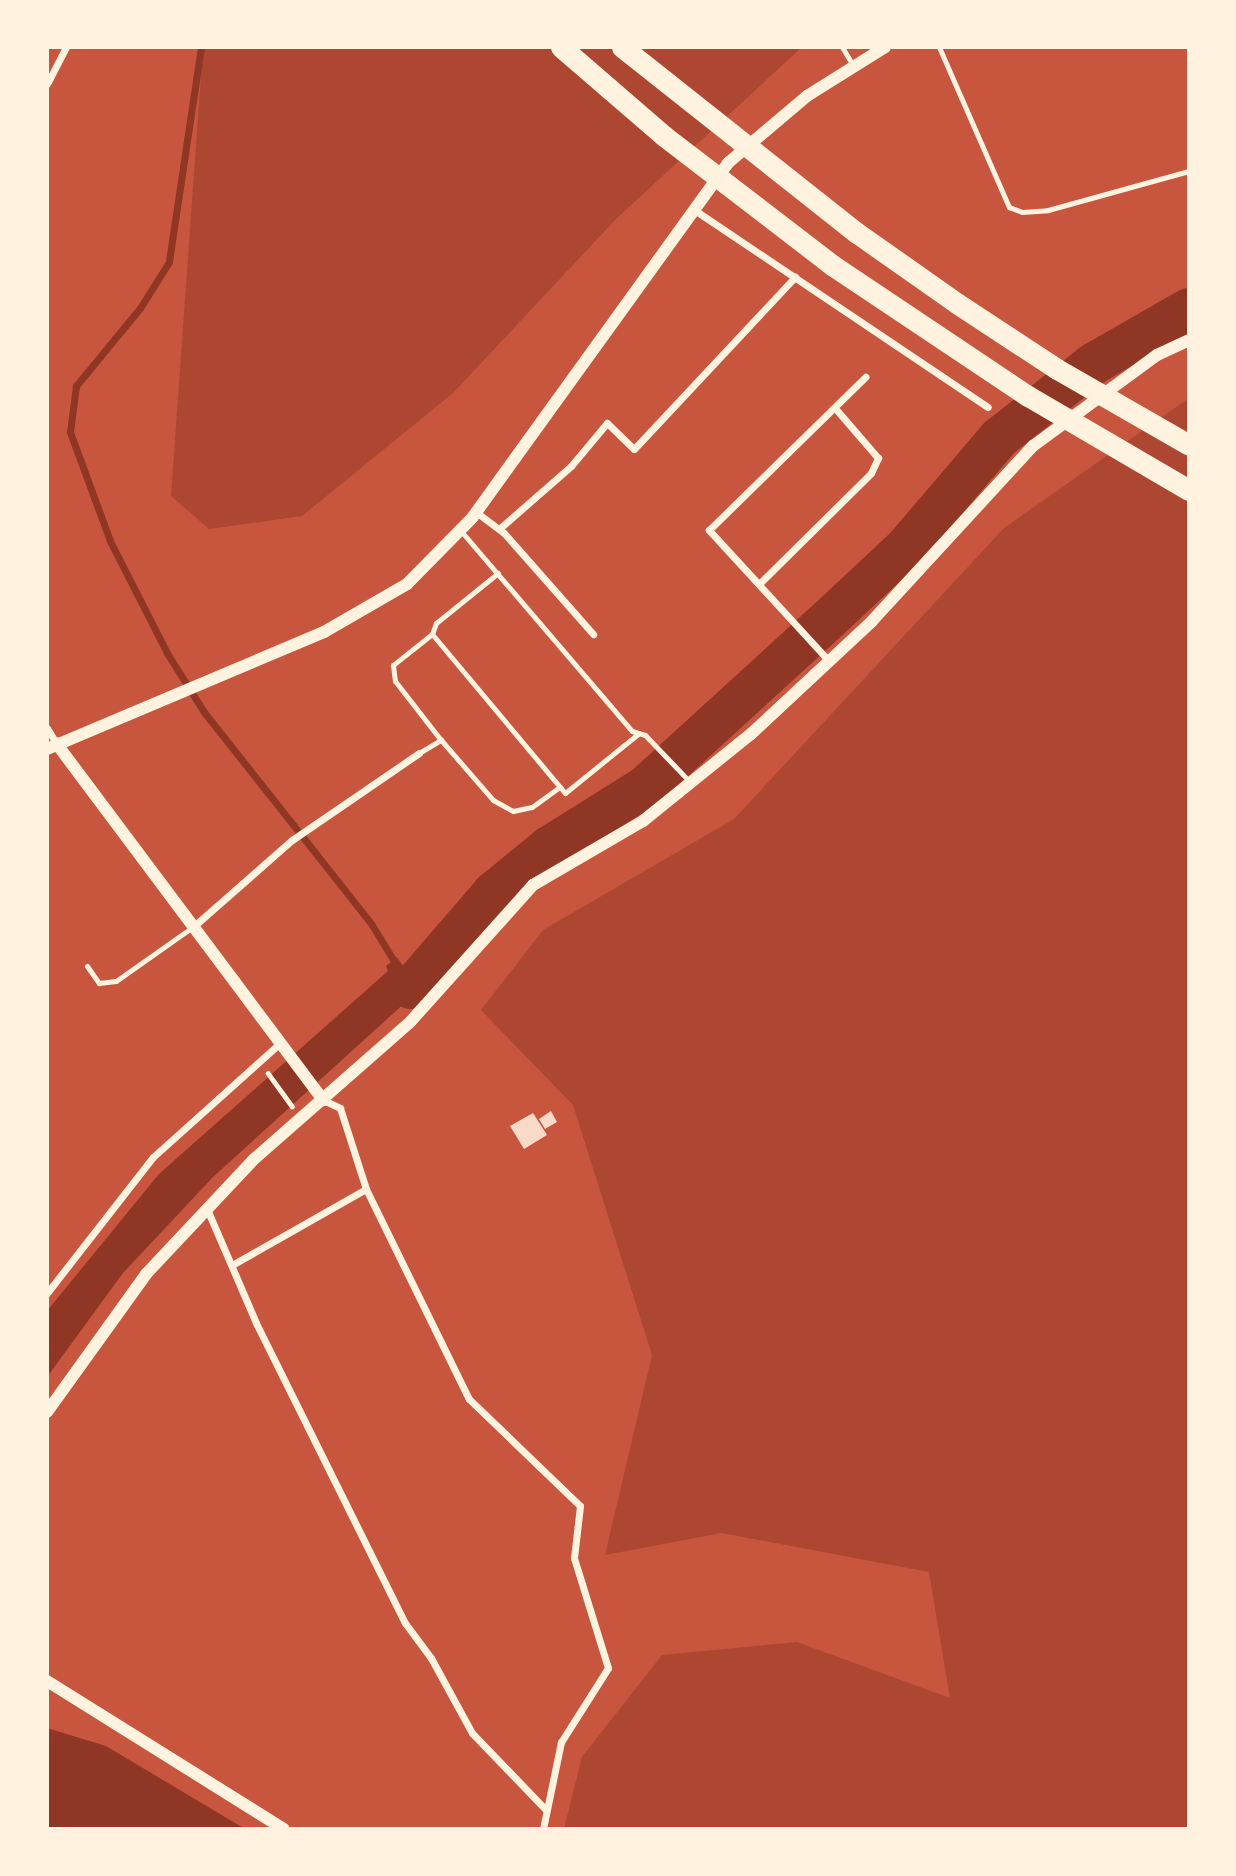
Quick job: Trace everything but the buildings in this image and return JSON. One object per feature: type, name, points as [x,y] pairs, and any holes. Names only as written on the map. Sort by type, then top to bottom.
[{"type":"highway","points":[[561,47],[664,136],[832,265],[1028,396],[1189,490]]},
{"type":"highway","points":[[622,47],[857,233],[1057,369],[1189,445]]},
{"type":"street","points":[[47,84],[66,47]]},
{"type":"street","points":[[52,746],[324,632],[375,606],[422,571],[476,512],[728,163],[763,130],[853,65],[885,47]]},
{"type":"street","points":[[693,209],[988,407]]},
{"type":"street","points":[[499,529],[572,466],[607,423],[634,449],[795,277]]},
{"type":"street","points":[[47,1412],[147,1273],[253,1160],[411,1021],[533,885],[643,821],[687,779],[829,661],[872,621],[1033,446],[1157,355],[1189,340]]},
{"type":"street","points":[[829,661],[709,530],[865,377]]},
{"type":"street","points":[[760,583],[871,473],[878,458],[835,408]]},
{"type":"street","points":[[476,512],[499,529],[593,634]]},
{"type":"street","points":[[47,728],[52,746],[194,926],[323,1100],[340,1108],[366,1189],[469,1399],[580,1506],[574,1558],[608,1668],[561,1742],[543,1829]]},
{"type":"street","points":[[194,926],[292,840],[419,753]]},
{"type":"street","points":[[47,1293],[153,1157],[281,1042]]},
{"type":"street","points":[[232,1265],[366,1189]]},
{"type":"street","points":[[207,1209],[405,1623],[431,1658],[472,1733],[547,1810]]},
{"type":"street","points":[[51,1689],[284,1829]]},
{"type":"lane","points":[[842,47],[853,65]]},
{"type":"lane","points":[[939,47],[1009,207],[1022,212],[1048,210],[1189,171]]},
{"type":"lane","points":[[461,531],[639,733],[665,754],[687,779]]},
{"type":"lane","points":[[498,573],[436,623],[432,634],[393,665],[395,681],[441,740],[494,800],[513,811],[532,807],[560,787]]},
{"type":"lane","points":[[432,634],[565,793],[639,733]]},
{"type":"lane","points":[[419,753],[441,740]]},
{"type":"lane","points":[[87,966],[99,983],[116,981],[194,926]]},
{"type":"path","points":[[259,1062],[302,1118]]},
{"type":"shaded area","points":[[203,47],[802,47],[616,219],[453,393],[302,516],[209,529],[171,496]]},
{"type":"shaded area","points":[[1189,398],[1189,1829],[564,1829],[582,1757],[662,1655],[797,1642],[950,1698],[929,1572],[722,1533],[605,1555],[652,1355],[573,1105],[481,1010],[543,930],[734,819],[1004,528]]},
{"type":"shaded area","points":[[443,940],[455,946],[419,990],[213,1177],[123,1273],[47,1377],[47,1311],[159,1174],[388,971],[386,966],[397,957],[405,969],[417,970]]},
{"type":"shaded area","points":[[47,1728],[106,1746],[245,1829],[47,1829]]},
{"type":"waterway","points":[[201,47],[169,262],[140,308],[76,386],[70,432],[110,541],[167,653],[204,712],[372,925],[397,966]]},
{"type":"waterway","points":[[411,988],[493,893],[549,847],[645,787],[906,547],[999,438],[1093,364],[1189,309]]}]
